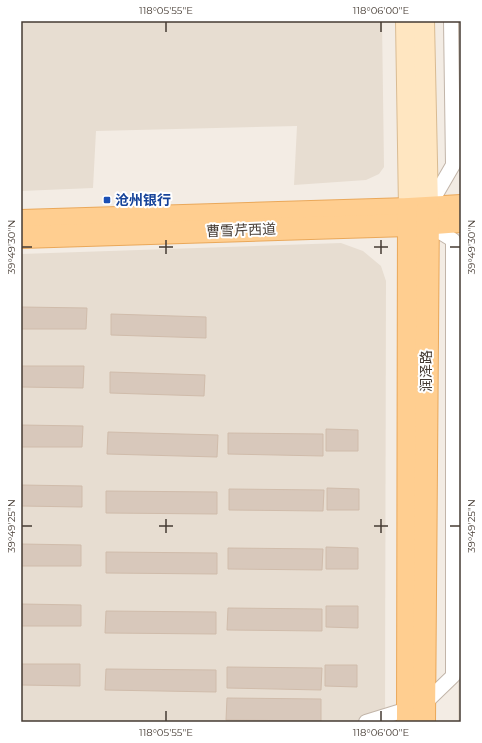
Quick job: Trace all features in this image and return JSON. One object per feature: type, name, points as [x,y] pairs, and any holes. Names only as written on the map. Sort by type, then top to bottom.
[{"type":"main road","name":"润泽路","points":[[406,21],[418,217]]},
{"type":"main road","name":"润泽路","points":[[416,714],[418,217],[424,21]]},
{"type":"main road","name":"曹雪芹西道","points":[[21,237],[418,217],[461,206]]},
{"type":"main road","name":"曹雪芹西道","points":[[21,221],[418,217],[461,221]]},
{"type":"street","points":[[366,722],[416,714],[453,676],[452,240],[418,217],[452,165],[451,21]]},
{"type":"shaded area","points":[[21,21],[382,21],[384,167],[379,174],[366,180],[294,185],[297,126],[96,131],[93,188],[21,191]]},
{"type":"shaded area","points":[[341,243],[363,251],[381,266],[386,281],[385,722],[21,722],[21,254]]},
{"type":"shaded area","points":[[458,470],[461,470],[461,722],[458,722]]},
{"type":"building","points":[[21,307],[87,308],[86,329],[21,329]]},
{"type":"building","points":[[111,314],[206,317],[206,338],[111,335]]},
{"type":"building","points":[[21,366],[84,366],[83,388],[21,387]]},
{"type":"building","points":[[110,372],[205,375],[204,396],[110,393]]},
{"type":"building","points":[[21,425],[83,426],[82,447],[21,447]]},
{"type":"building","points":[[326,429],[358,430],[358,451],[326,451]]},
{"type":"building","points":[[108,432],[218,435],[217,457],[107,454]]},
{"type":"building","points":[[228,433],[323,434],[323,456],[228,454]]},
{"type":"building","points":[[21,485],[82,486],[82,507],[21,506]]},
{"type":"building","points":[[327,488],[359,489],[359,510],[327,510]]},
{"type":"building","points":[[229,489],[324,490],[323,511],[229,510]]},
{"type":"building","points":[[106,491],[217,492],[217,514],[106,513]]},
{"type":"building","points":[[21,544],[81,545],[81,566],[21,566]]},
{"type":"building","points":[[326,547],[358,548],[358,569],[326,569]]},
{"type":"building","points":[[228,548],[323,549],[322,570],[228,569]]},
{"type":"building","points":[[106,552],[217,553],[217,574],[106,573]]},
{"type":"building","points":[[21,604],[81,605],[81,626],[21,626]]},
{"type":"building","points":[[326,606],[358,606],[358,628],[326,627]]},
{"type":"building","points":[[228,608],[322,609],[322,631],[227,630]]},
{"type":"building","points":[[106,611],[216,612],[216,634],[105,633]]},
{"type":"building","points":[[21,664],[80,664],[80,686],[21,685]]},
{"type":"building","points":[[325,665],[357,665],[357,687],[325,686]]},
{"type":"building","points":[[227,667],[322,668],[321,690],[227,688]]},
{"type":"building","points":[[106,669],[216,670],[216,692],[105,690]]},
{"type":"building","points":[[227,698],[321,699],[321,721],[226,720]]},
{"type":"place","name":"沧州银行","points":[[107,200]]}]
